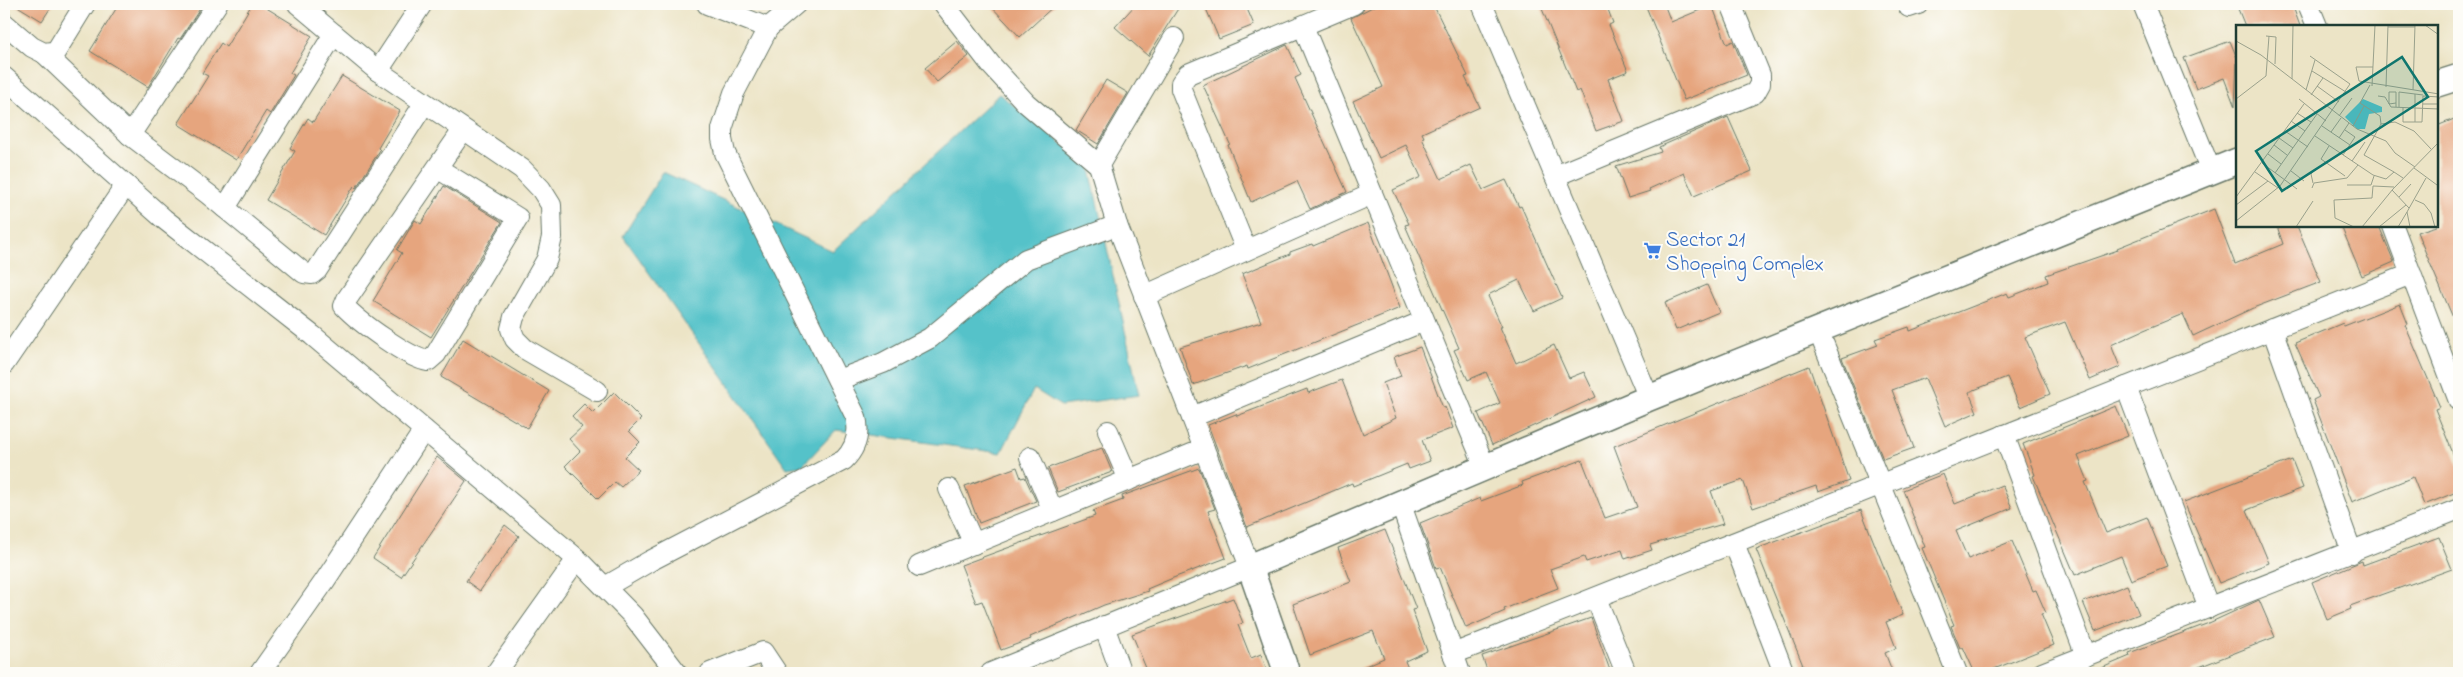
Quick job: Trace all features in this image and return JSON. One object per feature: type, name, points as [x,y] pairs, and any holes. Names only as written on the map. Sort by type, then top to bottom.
[{"type":"street","points":[[44,53],[56,51],[85,4]]},
{"type":"street","points":[[130,135],[217,4]]},
{"type":"street","points":[[298,4],[378,71],[522,169],[541,189],[552,205],[552,238],[547,259],[514,317],[511,329],[515,339],[525,349],[597,391]]},
{"type":"street","points":[[378,71],[422,4]]},
{"type":"street","points":[[707,4],[768,28]]},
{"type":"street","points":[[605,587],[844,460],[851,453],[859,429],[856,416],[725,153],[722,139],[725,116],[734,93],[768,28],[796,4]]},
{"type":"street","points":[[944,4],[991,65],[1026,104],[1099,165],[1117,225],[1250,567],[1287,673]]},
{"type":"street","points":[[1246,250],[1181,89],[1181,83],[1188,74],[1354,4]]},
{"type":"street","points":[[1482,4],[1649,398]]},
{"type":"street","points":[[1555,176],[1750,96],[1758,90],[1760,75],[1731,4]]},
{"type":"street","points":[[2143,4],[2211,172]]},
{"type":"street","points":[[2308,4],[2316,25]]},
{"type":"street","points":[[4,24],[32,47],[44,53],[130,135],[225,208],[304,273],[312,274],[317,270],[424,104]]},
{"type":"street","points":[[1303,26],[1485,466]]},
{"type":"street","points":[[225,208],[334,34]]},
{"type":"street","points":[[1099,165],[1174,38]]},
{"type":"street","points":[[1152,75],[1181,83]]},
{"type":"street","points":[[4,77],[164,219],[312,335],[578,560],[633,616],[677,673]]},
{"type":"street","points":[[2438,84],[2459,77]]},
{"type":"street","points":[[437,168],[518,218],[436,354],[428,361],[418,360],[370,328],[344,306],[347,299],[463,130]]},
{"type":"street","points":[[992,673],[1250,567],[1649,398],[2236,161]]},
{"type":"street","points":[[4,364],[126,185]]},
{"type":"street","points":[[1144,296],[1372,194]]},
{"type":"street","points":[[838,380],[883,363],[930,338],[1026,259],[1117,225]]},
{"type":"street","points":[[2394,228],[2459,401]]},
{"type":"street","points":[[1400,502],[1456,664],[1596,598],[2411,274]]},
{"type":"street","points":[[1192,418],[1424,321]]},
{"type":"street","points":[[2272,329],[2352,552]]},
{"type":"street","points":[[1818,330],[1957,673]]},
{"type":"street","points":[[2126,387],[2210,608]]},
{"type":"street","points":[[260,673],[324,582],[424,430]]},
{"type":"street","points":[[1108,431],[1129,480]]},
{"type":"street","points":[[2004,435],[2086,656]]},
{"type":"street","points":[[919,566],[1204,449]]},
{"type":"street","points":[[1030,457],[1053,511]]},
{"type":"street","points":[[949,489],[974,544]]},
{"type":"street","points":[[2042,673],[2459,509]]},
{"type":"street","points":[[1734,543],[1784,673]]},
{"type":"street","points":[[496,673],[578,560]]},
{"type":"street","points":[[1596,598],[1626,673]]},
{"type":"street","points":[[1104,626],[1121,673]]},
{"type":"street","points":[[710,673],[763,652],[777,673]]},
{"type":"water","points":[[999,94],[1089,165],[1139,395],[1061,406],[1034,389],[1001,453],[836,430],[802,466],[787,468],[623,236],[663,172],[833,251]]},
{"type":"building","points":[[14,4],[53,4],[42,21]]},
{"type":"building","points":[[119,4],[203,4],[180,39],[178,38],[148,87],[90,51]]},
{"type":"building","points":[[252,4],[260,4],[312,36],[290,73],[294,75],[270,114],[266,111],[236,160],[178,124],[208,76],[202,73],[221,43],[226,47]]},
{"type":"building","points":[[989,4],[1056,4],[1020,37]]},
{"type":"building","points":[[1136,4],[1181,4],[1148,56],[1115,27]]},
{"type":"building","points":[[1204,4],[1245,4],[1254,25],[1219,39]]},
{"type":"building","points":[[1378,4],[1433,4],[1468,76],[1465,77],[1480,107],[1422,133],[1424,137],[1422,138],[1441,179],[1471,165],[1483,190],[1506,180],[1519,207],[1521,206],[1562,298],[1534,311],[1519,280],[1488,296],[1516,363],[1554,345],[1569,378],[1584,372],[1596,397],[1492,445],[1478,413],[1500,403],[1486,372],[1468,380],[1454,350],[1459,348],[1405,225],[1409,224],[1393,190],[1421,177],[1406,145],[1379,158],[1353,101],[1383,87],[1351,18]]},
{"type":"building","points":[[1540,4],[1606,4],[1613,23],[1609,25],[1628,71],[1608,79],[1624,121],[1596,131],[1580,90],[1576,92]]},
{"type":"building","points":[[1645,4],[1664,4],[1671,22],[1712,5],[1727,44],[1733,41],[1747,75],[1684,100]]},
{"type":"building","points":[[2236,4],[2292,4],[2300,25],[2245,25]]},
{"type":"building","points":[[957,41],[969,56],[937,82],[925,68]]},
{"type":"building","points":[[2230,41],[2236,56],[2235,107],[2224,78],[2196,89],[2184,58]]},
{"type":"building","points":[[1287,45],[1301,75],[1295,78],[1347,192],[1310,209],[1297,181],[1251,202],[1228,145],[1230,144],[1203,85]]},
{"type":"building","points":[[342,76],[400,111],[378,148],[380,150],[356,188],[354,186],[324,235],[266,200],[295,151],[290,148],[308,118],[313,122]]},
{"type":"building","points":[[1106,80],[1128,93],[1098,144],[1076,130]]},
{"type":"building","points":[[1728,117],[1752,171],[1694,196],[1684,173],[1649,189],[1650,191],[1628,198],[1616,166],[1661,152],[1659,147]]},
{"type":"building","points":[[2459,117],[2459,332],[2417,232],[2438,228],[2438,126]]},
{"type":"building","points":[[444,186],[502,222],[431,337],[373,301],[402,253],[397,250],[415,220],[421,224]]},
{"type":"building","points":[[2214,209],[2235,264],[2283,244],[2278,228],[2298,228],[2321,282],[2253,308],[2193,336],[2183,314],[2144,330],[2111,345],[2120,367],[2090,380],[2065,322],[2025,337],[2050,394],[2020,407],[2007,377],[1969,392],[1977,412],[1945,426],[1925,378],[1892,390],[1914,448],[1883,459],[1842,358],[1878,345],[1875,339],[1909,327],[1910,331],[2007,293],[2009,297],[2048,282],[2046,275],[2118,250],[2117,248]]},
{"type":"building","points":[[1368,223],[1400,308],[1248,369],[1247,366],[1193,385],[1180,347],[1261,322],[1242,274],[1290,254],[1290,252],[1312,244],[1313,246]]},
{"type":"building","points":[[2342,228],[2380,228],[2394,262],[2362,276]]},
{"type":"building","points":[[1707,285],[1719,312],[1676,330],[1665,303]]},
{"type":"building","points":[[2400,304],[2408,324],[2405,325],[2440,407],[2435,409],[2459,468],[2459,491],[2424,505],[2413,477],[2352,502],[2313,400],[2319,397],[2295,343],[2343,323],[2344,326]]},
{"type":"building","points":[[463,339],[549,391],[527,428],[441,377]]},
{"type":"building","points":[[1420,347],[1443,408],[1445,407],[1453,428],[1422,440],[1430,461],[1409,469],[1407,464],[1353,486],[1352,483],[1247,527],[1208,425],[1307,389],[1308,393],[1342,380],[1363,434],[1396,418],[1383,383],[1401,376],[1394,357]]},
{"type":"building","points":[[1809,366],[1849,481],[1818,492],[1816,486],[1753,508],[1743,480],[1711,491],[1723,524],[1650,545],[1652,550],[1625,559],[1622,550],[1586,562],[1584,557],[1550,569],[1558,588],[1504,609],[1505,611],[1466,628],[1440,567],[1436,568],[1420,523],[1480,498],[1481,501],[1523,485],[1522,482],[1582,460],[1605,518],[1637,507],[1614,446]]},
{"type":"building","points":[[614,392],[641,419],[629,431],[640,442],[625,457],[639,470],[621,487],[615,482],[598,499],[565,466],[580,451],[569,439],[582,427],[572,416],[584,404],[593,413]]},
{"type":"building","points":[[2116,406],[2128,436],[2078,456],[2088,481],[2085,482],[2106,533],[2147,517],[2167,566],[2131,580],[2121,556],[2075,575],[2033,476],[2035,475],[2023,444]]},
{"type":"building","points":[[1102,448],[1112,472],[1058,492],[1048,468]]},
{"type":"building","points":[[437,457],[466,481],[401,577],[373,558]]},
{"type":"building","points":[[2292,460],[2303,488],[2247,510],[2269,563],[2219,583],[2184,502]]},
{"type":"building","points":[[1017,467],[1021,478],[1025,477],[1036,501],[979,523],[965,486]]},
{"type":"building","points":[[1199,468],[1215,509],[1208,511],[1226,558],[1147,589],[1148,591],[1104,605],[1030,637],[1031,639],[1001,650],[982,601],[976,603],[961,565],[1095,516],[1093,511],[1123,500],[1122,496]]},
{"type":"building","points":[[1943,474],[1955,504],[2002,485],[2012,508],[1956,531],[1968,559],[2012,541],[2033,591],[2036,590],[2046,613],[2041,614],[2054,645],[1984,673],[1975,673],[1963,647],[1960,648],[1951,626],[1954,625],[1922,548],[1925,547],[1903,490]]},
{"type":"building","points":[[1861,510],[1903,615],[1886,622],[1896,648],[1885,653],[1893,673],[1806,673],[1756,549]]},
{"type":"building","points":[[505,525],[519,536],[480,591],[466,581]]},
{"type":"building","points":[[1385,530],[1416,609],[1412,610],[1427,651],[1405,661],[1410,673],[1349,673],[1384,658],[1373,631],[1310,655],[1293,604],[1351,582],[1338,548]]},
{"type":"building","points":[[2439,537],[2452,569],[2350,606],[2351,609],[2327,619],[2312,582],[2362,561],[2363,565]]},
{"type":"building","points":[[2127,585],[2139,614],[2095,631],[2083,602]]},
{"type":"building","points":[[1233,598],[1243,623],[1238,625],[1251,658],[1261,654],[1268,673],[1148,673],[1132,634]]},
{"type":"building","points":[[2259,600],[2275,637],[2184,673],[2090,673],[2130,656],[2129,653],[2209,623]]},
{"type":"building","points":[[1591,618],[1611,673],[1488,673],[1482,656]]},
{"type":"place","name":"Sector 21 Shopping Complex","points":[[1652,251]]}]
